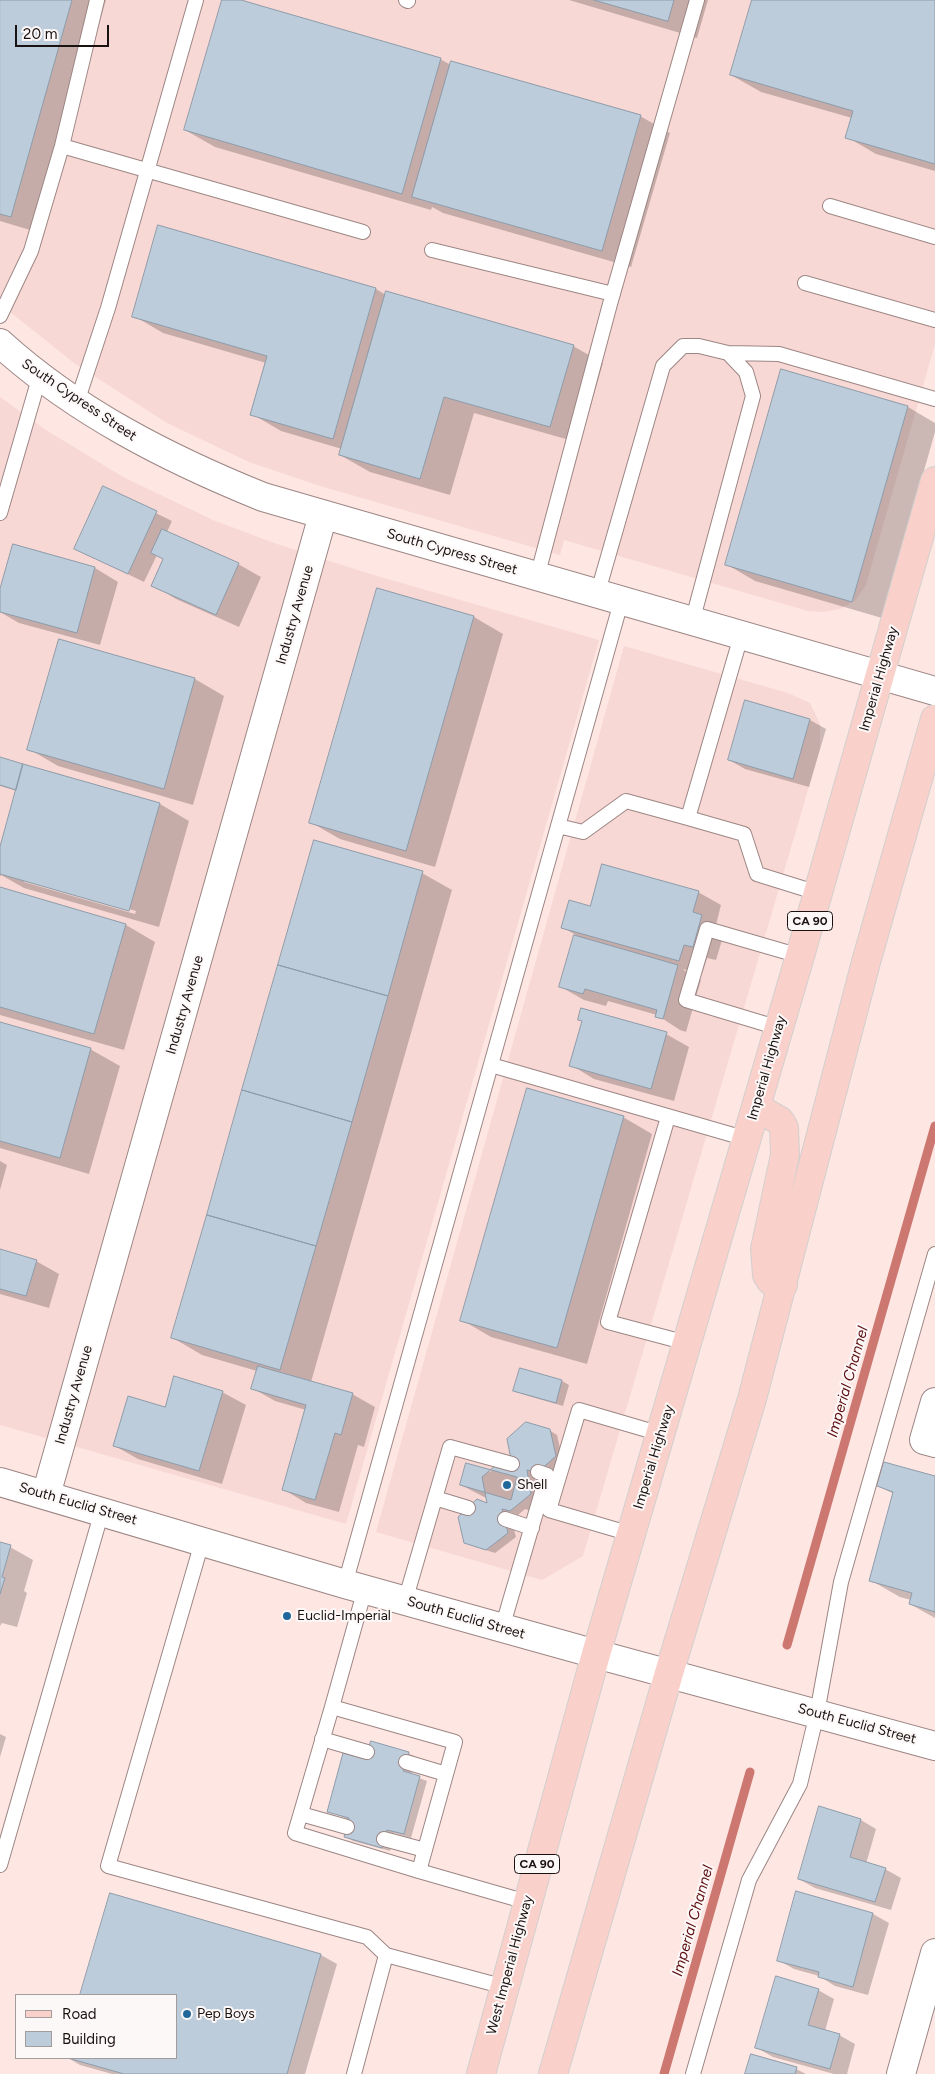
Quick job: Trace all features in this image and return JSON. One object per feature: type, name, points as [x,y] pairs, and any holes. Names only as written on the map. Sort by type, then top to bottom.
[{"type":"main road","name":"Imperial Highway","points":[[596,1654],[800,956],[935,481]]},
{"type":"main road","points":[[553,2074],[669,1673],[752,1399],[869,952],[935,719]]},
{"type":"main road","points":[[756,1107],[780,1122],[784,1128],[786,1138],[785,1155],[765,1249],[767,1275],[771,1281],[783,1286]]},
{"type":"main road","name":"West Imperial Highway","points":[[481,2074],[596,1654]]},
{"type":"street","name":"South Cypress Street","points":[[15,360],[142,443],[203,473],[263,497],[935,691]]},
{"type":"street","name":"Industry Avenue","points":[[46,1495],[323,515]]},
{"type":"street","points":[[929,1442],[935,1402]]},
{"type":"street","name":"South Euclid Street","points":[[0,1482],[405,1601],[935,1746]]},
{"type":"street","points":[[901,2074],[927,2014],[935,1953]]},
{"type":"lane","points":[[0,316],[31,251],[62,146],[97,0]]},
{"type":"lane","points":[[77,402],[108,308],[196,0]]},
{"type":"lane","points":[[538,577],[613,294],[697,0]]},
{"type":"lane","points":[[62,146],[363,232]]},
{"type":"lane","points":[[830,206],[935,237]]},
{"type":"lane","points":[[432,250],[613,294]]},
{"type":"lane","points":[[805,283],[935,320]]},
{"type":"lane","points":[[527,1902],[295,1833],[332,1707],[355,1586],[491,1065],[558,826],[663,366],[683,346],[699,346],[728,353],[779,354],[935,399]]},
{"type":"lane","points":[[692,622],[754,396],[746,372],[728,353]]},
{"type":"lane","points":[[0,513],[15,360]]},
{"type":"lane","points":[[688,818],[741,636]]},
{"type":"lane","points":[[558,826],[583,832],[626,801],[744,834],[757,874],[818,893]]},
{"type":"lane","points":[[778,1028],[686,1000],[707,929],[800,956]]},
{"type":"lane","points":[[491,1065],[668,1118],[747,1139]]},
{"type":"lane","points":[[668,1118],[608,1322],[688,1343]]},
{"type":"lane","points":[[693,2074],[749,1880],[800,1784],[817,1713],[841,1582],[935,1254]]},
{"type":"lane","points":[[502,1628],[532,1528],[544,1508],[548,1475],[579,1410],[661,1434]]},
{"type":"lane","points":[[405,1601],[450,1447],[512,1464]]},
{"type":"lane","points":[[435,1498],[468,1508]]},
{"type":"lane","points":[[544,1508],[631,1534]]},
{"type":"lane","points":[[0,1865],[102,1511]]},
{"type":"lane","points":[[505,1519],[532,1528]]},
{"type":"lane","points":[[202,1542],[108,1866],[367,1937],[386,1954],[505,1987]]},
{"type":"lane","points":[[332,1707],[455,1742],[419,1871]]},
{"type":"lane","points":[[322,1739],[368,1752]]},
{"type":"lane","points":[[406,1762],[446,1774]]},
{"type":"lane","points":[[301,1814],[347,1827]]},
{"type":"lane","points":[[384,1839],[425,1850]]},
{"type":"lane","points":[[354,2074],[386,1954]]},
{"type":"shaded area","points":[[0,0],[935,0],[935,344],[866,585],[855,601],[840,609],[824,612],[808,611],[564,540],[560,555],[320,486],[249,462],[167,423],[74,363],[0,304]]},
{"type":"shaded area","points":[[0,397],[46,430],[123,477],[213,520],[277,544],[367,573],[599,640],[346,1524],[0,1425]]},
{"type":"shaded area","points":[[624,646],[788,693],[810,703],[820,724],[820,749],[583,1556],[542,1580],[376,1532]]},
{"type":"building","points":[[0,0],[72,0],[11,217],[0,214]]},
{"type":"building","points":[[222,0],[241,0],[441,58],[402,194],[184,130]]},
{"type":"building","points":[[594,0],[674,0],[668,21]]},
{"type":"building","points":[[752,0],[935,0],[935,164],[845,138],[853,111],[730,75]]},
{"type":"building","points":[[451,61],[641,115],[602,251],[412,197]]},
{"type":"building","points":[[158,225],[376,288],[333,439],[250,415],[267,356],[132,317]]},
{"type":"building","points":[[386,291],[574,345],[550,427],[444,397],[420,479],[339,455]]},
{"type":"building","points":[[781,369],[908,406],[852,602],[725,565]]},
{"type":"building","points":[[103,486],[157,511],[128,574],[74,549]]},
{"type":"building","points":[[162,529],[239,563],[216,615],[151,586],[163,559],[151,553]]},
{"type":"building","points":[[13,544],[95,567],[77,633],[0,612],[0,589]]},
{"type":"building","points":[[377,588],[474,616],[406,851],[309,823]]},
{"type":"building","points":[[59,639],[195,678],[164,789],[27,750]]},
{"type":"building","points":[[745,700],[810,719],[793,779],[728,760]]},
{"type":"building","points":[[0,757],[23,764],[16,790],[0,785]]},
{"type":"building","points":[[23,764],[160,803],[129,911],[0,874],[0,847]]},
{"type":"building","points":[[314,840],[423,871],[388,996],[278,965]]},
{"type":"building","points":[[602,864],[699,891],[693,912],[702,915],[693,947],[684,945],[679,961],[561,928],[569,900],[590,906]]},
{"type":"building","points":[[0,887],[126,924],[94,1034],[0,1007]]},
{"type":"building","points":[[574,935],[678,965],[663,1019],[655,1017],[657,1010],[585,989],[583,994],[559,987]]},
{"type":"building","points":[[278,965],[388,996],[352,1122],[242,1090]]},
{"type":"building","points":[[581,1008],[667,1032],[651,1089],[569,1066],[582,1021],[578,1020]]},
{"type":"building","points":[[0,1022],[91,1048],[60,1158],[0,1141]]},
{"type":"building","points":[[527,1088],[624,1116],[557,1348],[460,1321]]},
{"type":"building","points":[[242,1090],[352,1122],[316,1246],[207,1215]]},
{"type":"building","points":[[207,1215],[316,1246],[280,1370],[171,1338]]},
{"type":"building","points":[[0,1249],[37,1260],[26,1296],[0,1289]]},
{"type":"building","points":[[258,1366],[353,1393],[341,1435],[335,1433],[315,1500],[282,1490],[306,1405],[251,1389]]},
{"type":"building","points":[[520,1368],[562,1380],[556,1403],[513,1391]]},
{"type":"building","points":[[174,1376],[223,1391],[199,1471],[113,1446],[128,1396],[165,1407]]},
{"type":"building","name":"Shell","points":[[526,1422],[550,1429],[556,1456],[538,1472],[527,1470],[531,1494],[510,1511],[502,1509],[508,1533],[486,1550],[464,1543],[458,1517],[477,1499],[487,1503],[482,1477],[502,1460],[512,1464],[507,1439]]},
{"type":"building","points":[[884,1462],[935,1476],[935,1612],[909,1604],[912,1593],[869,1581],[893,1492],[877,1486]]},
{"type":"building","points":[[466,1463],[517,1477],[511,1500],[460,1485]]},
{"type":"building","points":[[0,1542],[11,1545],[2,1577],[5,1578],[0,1594]]},
{"type":"building","points":[[371,1741],[409,1752],[403,1771],[420,1776],[404,1834],[387,1830],[382,1848],[344,1837],[349,1818],[327,1812],[343,1753],[365,1759]]},
{"type":"building","points":[[819,1806],[861,1819],[850,1857],[886,1868],[875,1902],[798,1879]]},
{"type":"building","points":[[796,1891],[873,1913],[853,1987],[818,1977],[819,1972],[777,1961]]},
{"type":"building","points":[[110,1893],[321,1954],[287,2074],[124,2074],[72,2059],[178,2059],[178,1994],[80,1994]]},
{"type":"building","points":[[776,1976],[819,1989],[808,2025],[840,2034],[830,2069],[755,2048]]},
{"type":"building","points":[[751,2054],[797,2067],[795,2074],[745,2074]]},
{"type":"waterway","name":"Imperial Channel","points":[[787,1645],[935,1126]]},
{"type":"waterway","name":"Imperial Channel","points":[[664,2074],[750,1772]]},
{"type":"place","name":"Shell","points":[[507,1485]]},
{"type":"place","name":"Euclid-Imperial","points":[[287,1616]]},
{"type":"place","name":"Pep Boys","points":[[187,2014]]}]
